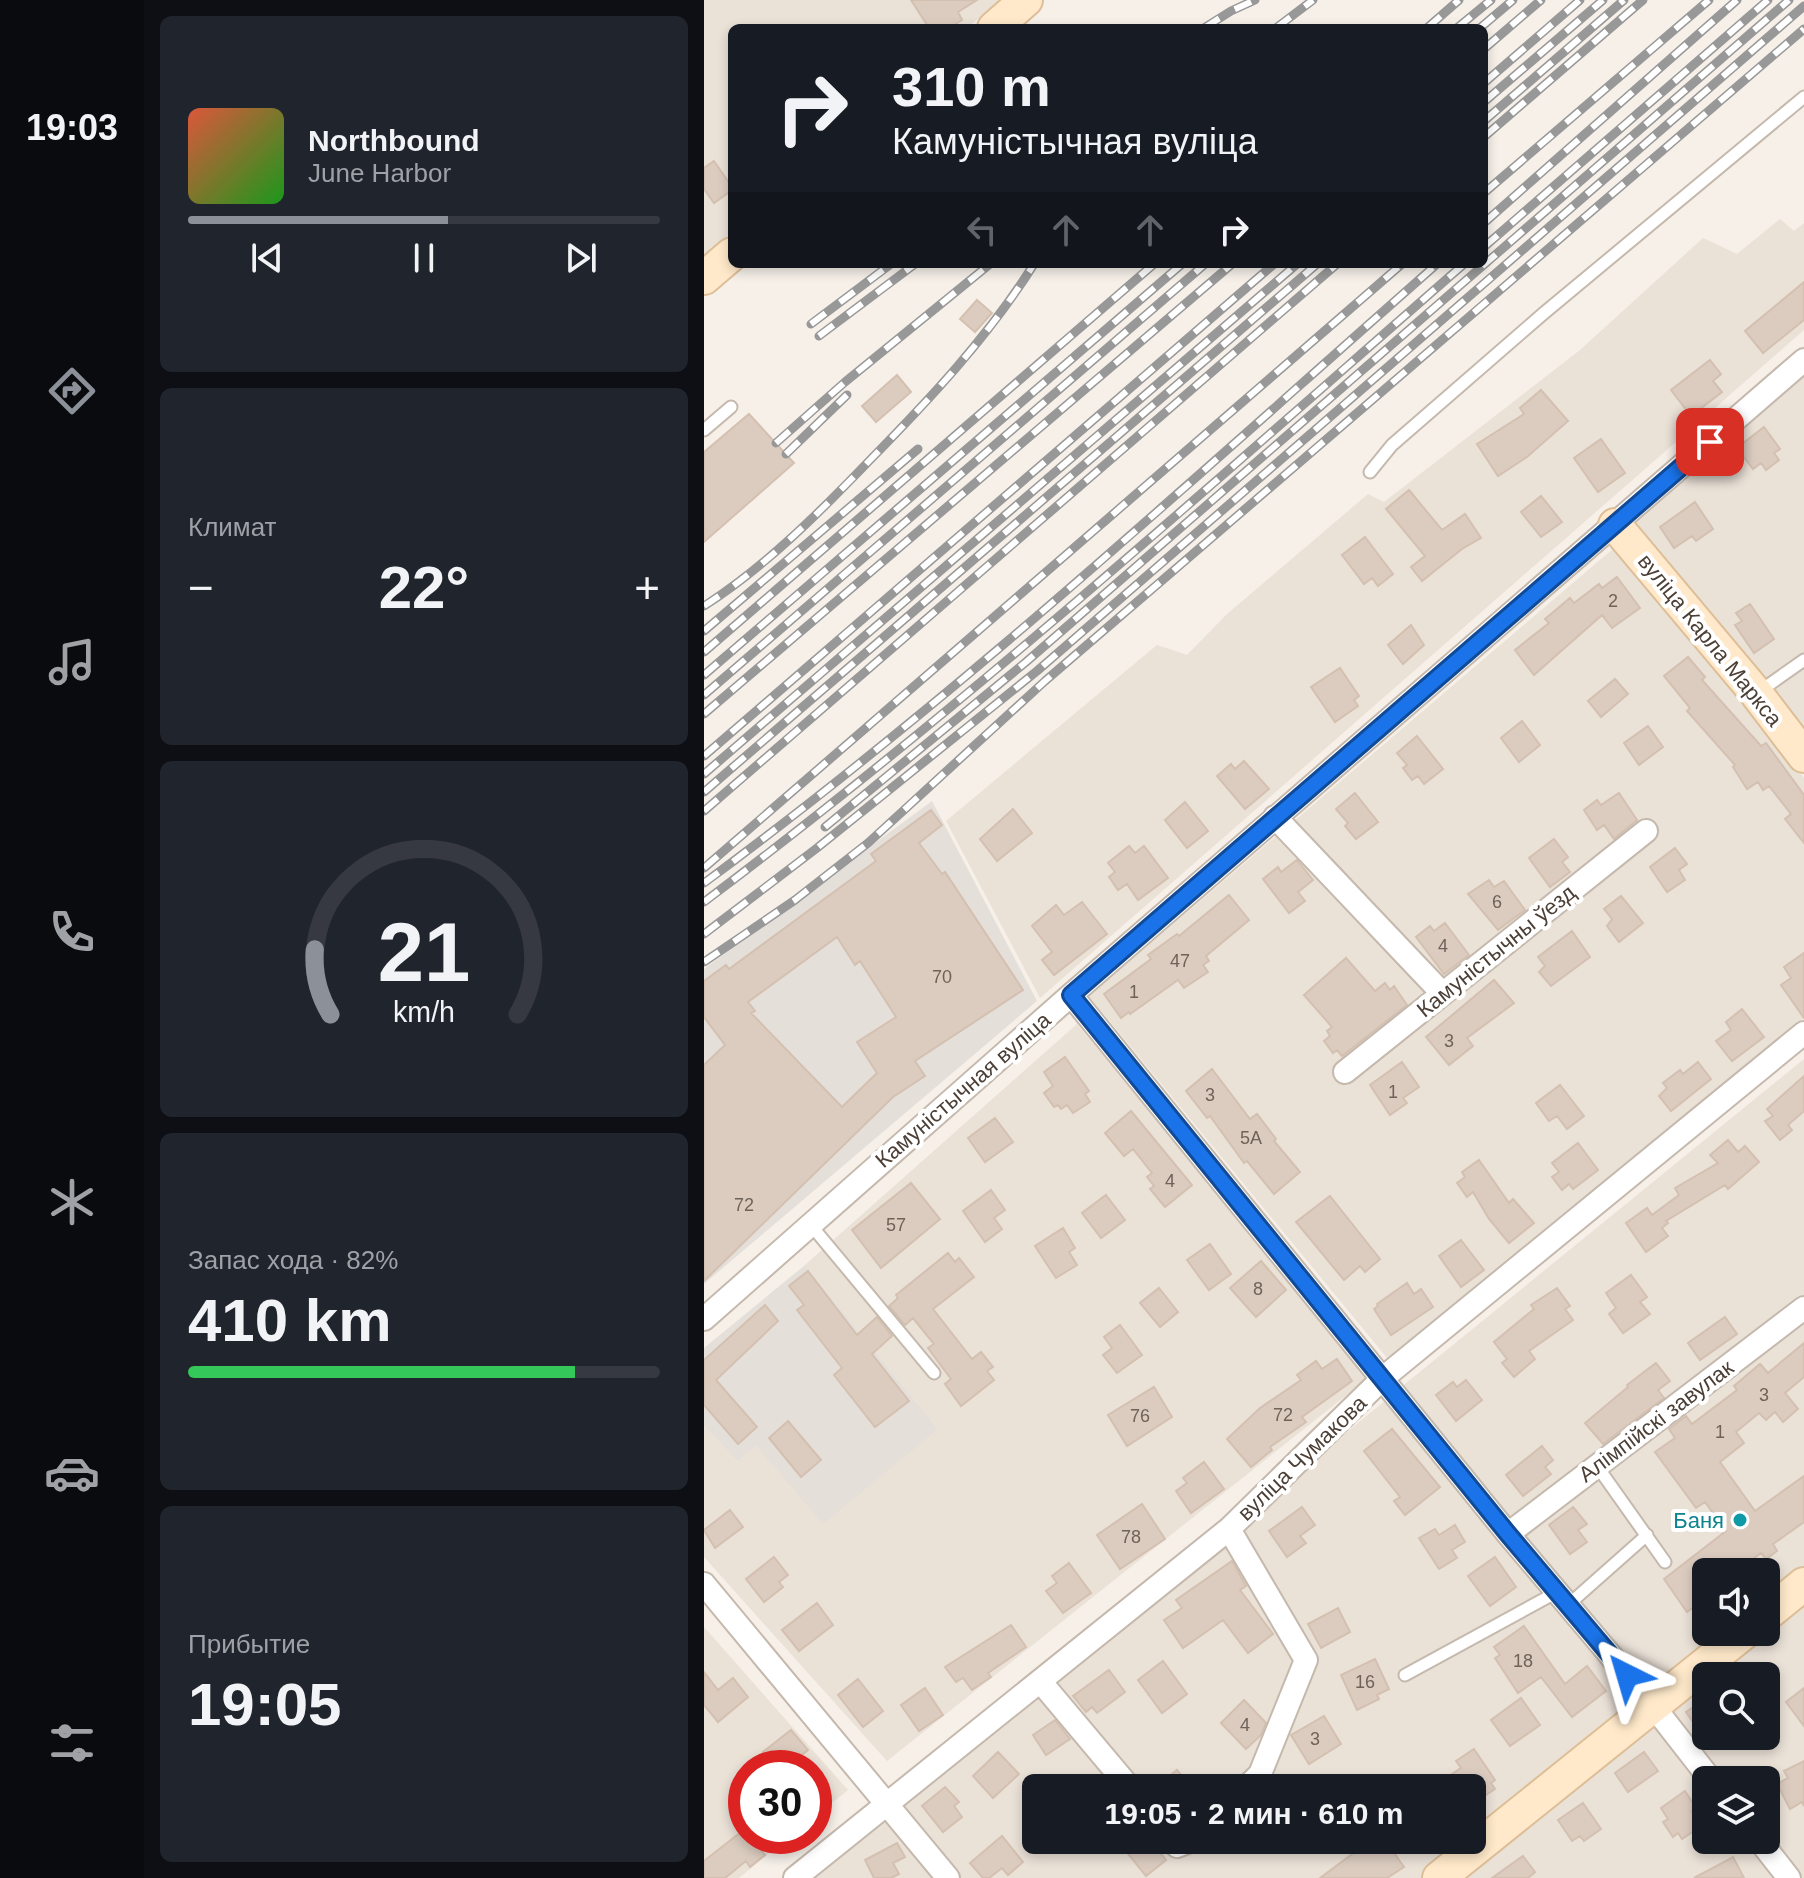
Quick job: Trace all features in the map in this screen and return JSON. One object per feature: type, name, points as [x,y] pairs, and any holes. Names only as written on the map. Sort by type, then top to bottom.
[{"type":"street","points":[[704,278],[728,257]]},
{"type":"street","name":"Камуністычная вуліца","points":[[704,1319],[1275,817],[1804,360]]},
{"type":"street","name":"вуліца Карла Маркса","points":[[1615,525],[1756,693],[1804,756]]},
{"type":"street","points":[[1275,817],[1442,993]]},
{"type":"street","name":"Камуністычны ўезд","points":[[1345,1072],[1646,831]]},
{"type":"street","points":[[1071,995],[1700,1766]]},
{"type":"street","name":"вуліца Чумакова","points":[[795,1878],[1229,1529],[1383,1378],[1804,1033]]},
{"type":"street","name":"Алімпійскі завулак","points":[[1508,1534],[1804,1308]]},
{"type":"street","points":[[1229,1529],[1306,1660],[1260,1774]]},
{"type":"street","points":[[704,1584],[948,1878]]},
{"type":"street","points":[[1780,1604],[1804,1584]]},
{"type":"street","points":[[1439,1878],[1728,1646]]},
{"type":"street","points":[[1040,1681],[1118,1774]]},
{"type":"street","points":[[1770,1854],[1789,1878]]},
{"type":"lane","points":[[1370,472],[1392,445],[1415,424],[1804,97]]},
{"type":"lane","points":[[704,430],[731,407]]},
{"type":"lane","points":[[1756,693],[1804,660]]},
{"type":"lane","points":[[810,1224],[934,1373]]},
{"type":"lane","points":[[1597,1466],[1665,1562]]},
{"type":"lane","points":[[1405,1675],[1562,1599],[1647,1535]]},
{"type":"shaded area","points":[[704,0],[1000,0],[972,24],[728,24],[728,236],[704,257]]},
{"type":"shaded area","points":[[1780,219],[1794,231],[1804,223],[1804,330],[1040,998],[946,821],[1157,645],[1187,655],[1227,614],[1368,494],[1384,502],[1580,350],[1703,238],[1737,254]]},
{"type":"shaded area","points":[[1804,376],[1804,729],[1630,526]]},
{"type":"shaded area","points":[[1614,548],[1804,778],[1804,1018],[1388,1359],[1089,996]]},
{"type":"shaded area","points":[[932,801],[1037,1001],[704,1284],[704,969]]},
{"type":"shaded area","points":[[1077,1024],[1368,1378],[887,1761],[704,1557],[704,1426],[738,1462],[755,1445],[938,1429],[805,1265]]},
{"type":"shaded area","points":[[1804,1059],[1804,1878],[810,1878],[1405,1384]]},
{"type":"shaded area","points":[[805,1265],[938,1429],[823,1524],[756,1445],[738,1462],[704,1426],[704,1348]]},
{"type":"shaded area","points":[[704,1627],[813,1750],[728,1750],[728,1854],[768,1854],[739,1878],[704,1878]]},
{"type":"shaded area","points":[[832,1772],[848,1790],[832,1803]]},
{"type":"building","points":[[911,0],[977,0],[958,12],[962,20],[956,24],[926,24]]},
{"type":"building","points":[[714,161],[728,181],[728,193],[714,203],[704,189],[704,168]]},
{"type":"building","points":[[1804,282],[1804,320],[1763,353],[1745,331]]},
{"type":"building","points":[[977,300],[992,313],[975,332],[960,319]]},
{"type":"building","points":[[1710,360],[1721,374],[1713,381],[1722,392],[1691,416],[1671,390]]},
{"type":"building","points":[[897,375],[911,392],[876,422],[862,406]]},
{"type":"building","points":[[1541,390],[1568,421],[1527,457],[1498,476],[1477,444],[1524,414],[1520,408]]},
{"type":"building","points":[[749,414],[794,463],[704,542],[704,452]]},
{"type":"building","points":[[1764,427],[1780,449],[1774,453],[1779,460],[1766,470],[1761,463],[1753,469],[1737,448]]},
{"type":"building","points":[[1601,439],[1625,473],[1598,492],[1574,458]]},
{"type":"building","points":[[1409,490],[1442,530],[1465,514],[1481,538],[1422,581],[1411,567],[1425,556],[1386,509]]},
{"type":"building","points":[[1541,496],[1562,522],[1541,537],[1521,512]]},
{"type":"building","points":[[1695,502],[1713,529],[1696,541],[1692,536],[1674,548],[1660,527]]},
{"type":"building","points":[[1365,537],[1393,574],[1378,586],[1372,578],[1364,584],[1342,555]]},
{"type":"building","points":[[1617,577],[1640,608],[1612,628],[1602,615],[1534,675],[1515,650],[1549,623],[1545,619],[1570,598],[1574,603],[1599,584],[1602,588]]},
{"type":"building","points":[[1750,604],[1774,639],[1754,653],[1735,625],[1742,621],[1736,613]]},
{"type":"building","points":[[1411,625],[1424,645],[1403,664],[1388,645]]},
{"type":"building","points":[[1688,657],[1705,677],[1702,680],[1761,746],[1766,743],[1804,795],[1804,843],[1785,819],[1791,814],[1769,786],[1763,790],[1758,782],[1747,789],[1733,767],[1735,765],[1687,711],[1690,708],[1664,676]]},
{"type":"building","points":[[1340,668],[1359,696],[1354,700],[1358,706],[1335,722],[1311,687]]},
{"type":"building","points":[[1615,679],[1628,694],[1601,717],[1588,701]]},
{"type":"building","points":[[1522,721],[1540,745],[1519,762],[1501,738]]},
{"type":"building","points":[[1648,726],[1663,747],[1639,765],[1624,743]]},
{"type":"building","points":[[1417,736],[1443,769],[1424,784],[1418,776],[1412,780],[1403,768],[1407,765],[1397,753]]},
{"type":"building","points":[[1244,761],[1269,789],[1245,809],[1217,776],[1231,764],[1235,769]]},
{"type":"building","points":[[1355,793],[1378,822],[1356,839],[1336,809]]},
{"type":"building","points":[[1619,793],[1637,820],[1614,839],[1604,825],[1597,830],[1584,810],[1597,800],[1601,805]]},
{"type":"building","points":[[1185,802],[1208,831],[1187,848],[1165,820]]},
{"type":"building","points":[[1013,809],[1032,833],[997,861],[980,839]]},
{"type":"building","points":[[931,810],[942,825],[919,843],[942,874],[945,872],[1023,990],[915,1061],[925,1076],[893,1097],[704,1281],[704,1065],[725,1045],[704,1017],[704,981],[726,965],[729,969],[876,861],[871,854]],"holes":[[[837,937],[855,965],[860,961],[896,1017],[857,1042],[877,1073],[842,1107],[751,1013],[755,1011],[748,1002]]]},
{"type":"building","points":[[1554,839],[1568,857],[1562,862],[1570,872],[1550,887],[1529,858]]},
{"type":"building","points":[[1129,846],[1135,853],[1144,846],[1168,878],[1138,900],[1127,884],[1118,890],[1109,877],[1115,872],[1108,863]]},
{"type":"building","points":[[1675,848],[1687,864],[1679,870],[1685,880],[1667,892],[1650,867]]},
{"type":"building","points":[[1297,860],[1313,880],[1298,892],[1305,901],[1289,913],[1263,879],[1278,867],[1281,872]]},
{"type":"building","points":[[1489,880],[1494,887],[1504,881],[1525,910],[1498,930],[1468,894]]},
{"type":"building","points":[[1229,895],[1249,920],[1206,956],[1209,961],[1203,965],[1208,972],[1184,988],[1178,980],[1121,1018],[1104,994],[1151,959],[1148,955],[1177,934],[1179,936]]},
{"type":"building","points":[[1621,896],[1643,923],[1619,942],[1607,926],[1612,919],[1604,909]]},
{"type":"building","points":[[1082,902],[1107,934],[1054,975],[1042,960],[1052,952],[1032,926],[1056,905],[1064,915]]},
{"type":"building","points":[[1445,923],[1469,955],[1444,974],[1416,937],[1430,926],[1434,931]]},
{"type":"building","points":[[1572,931],[1590,957],[1551,986],[1539,972],[1545,966],[1538,957]]},
{"type":"building","points":[[1804,953],[1804,1018],[1781,985],[1791,978],[1784,967]]},
{"type":"building","points":[[1346,958],[1375,991],[1385,983],[1390,990],[1394,986],[1407,1005],[1342,1056],[1337,1050],[1333,1053],[1324,1041],[1330,1036],[1327,1031],[1332,1027],[1304,995]]},
{"type":"building","points":[[1494,980],[1514,1003],[1467,1038],[1473,1046],[1449,1065],[1426,1037]]},
{"type":"building","points":[[1742,1009],[1764,1037],[1732,1061],[1716,1041],[1731,1030],[1726,1022]]},
{"type":"building","points":[[1065,1057],[1089,1091],[1085,1094],[1090,1102],[1073,1113],[1067,1105],[1061,1109],[1058,1105],[1054,1107],[1044,1093],[1053,1086],[1044,1072]]},
{"type":"building","points":[[1402,1062],[1419,1087],[1403,1098],[1407,1103],[1390,1115],[1370,1085]]},
{"type":"building","points":[[1698,1062],[1711,1079],[1671,1111],[1659,1096],[1667,1088],[1663,1083],[1680,1070],[1683,1074]]},
{"type":"building","points":[[1212,1069],[1250,1119],[1257,1114],[1276,1139],[1274,1141],[1300,1172],[1274,1194],[1247,1161],[1244,1163],[1210,1116],[1207,1118],[1186,1091]]},
{"type":"building","points":[[1804,1076],[1804,1111],[1788,1125],[1792,1130],[1780,1140],[1765,1121],[1773,1116],[1767,1109]]},
{"type":"building","points":[[1560,1085],[1584,1116],[1567,1129],[1557,1116],[1549,1121],[1536,1103]]},
{"type":"building","points":[[1131,1111],[1192,1185],[1165,1207],[1150,1189],[1154,1186],[1147,1177],[1152,1173],[1133,1149],[1124,1156],[1105,1133]]},
{"type":"building","points":[[995,1118],[1013,1142],[985,1162],[968,1138]]},
{"type":"building","points":[[1728,1140],[1738,1152],[1745,1146],[1759,1162],[1728,1189],[1725,1185],[1666,1221],[1668,1223],[1662,1228],[1668,1236],[1646,1252],[1626,1223],[1647,1208],[1652,1215],[1679,1195],[1675,1188],[1718,1163],[1710,1155]]},
{"type":"building","points":[[1578,1143],[1598,1170],[1573,1189],[1569,1184],[1562,1190],[1552,1177],[1559,1172],[1552,1163]]},
{"type":"building","points":[[1479,1160],[1509,1203],[1513,1199],[1534,1223],[1509,1243],[1489,1219],[1473,1192],[1467,1197],[1457,1183],[1465,1177],[1462,1172]]},
{"type":"building","points":[[911,1183],[940,1219],[881,1268],[852,1230]]},
{"type":"building","points":[[991,1190],[1005,1210],[994,1218],[1002,1229],[985,1242],[963,1211]]},
{"type":"building","points":[[1106,1195],[1125,1220],[1101,1238],[1082,1213]]},
{"type":"building","points":[[1330,1196],[1380,1259],[1365,1272],[1360,1266],[1344,1280],[1296,1222]]},
{"type":"building","points":[[1063,1228],[1075,1248],[1069,1252],[1077,1265],[1056,1278],[1035,1246]]},
{"type":"building","points":[[1461,1240],[1484,1270],[1461,1287],[1439,1256]]},
{"type":"building","points":[[1210,1244],[1231,1274],[1209,1290],[1187,1260]]},
{"type":"building","points":[[948,1253],[955,1262],[959,1258],[974,1277],[933,1309],[972,1359],[981,1352],[993,1367],[987,1371],[994,1380],[961,1406],[945,1384],[951,1379],[928,1348],[934,1344],[913,1318],[905,1325],[889,1306],[898,1298],[896,1295]]},
{"type":"building","points":[[1261,1261],[1286,1290],[1256,1317],[1230,1288]]},
{"type":"building","points":[[808,1271],[857,1335],[877,1317],[892,1336],[872,1354],[909,1401],[875,1427],[834,1375],[842,1368],[797,1310],[804,1305],[789,1286]]},
{"type":"building","points":[[1631,1275],[1647,1297],[1640,1302],[1650,1314],[1623,1333],[1609,1314],[1616,1308],[1606,1293]]},
{"type":"building","points":[[1407,1283],[1414,1294],[1421,1289],[1433,1307],[1391,1335],[1374,1309]]},
{"type":"building","points":[[1159,1288],[1178,1312],[1160,1327],[1140,1303]]},
{"type":"building","points":[[1557,1288],[1570,1306],[1565,1309],[1573,1320],[1529,1351],[1535,1359],[1514,1377],[1502,1363],[1507,1359],[1494,1342],[1534,1309],[1531,1305]]},
{"type":"building","points":[[765,1305],[778,1321],[716,1380],[757,1427],[738,1444],[704,1405],[704,1360]]},
{"type":"building","points":[[1725,1317],[1737,1334],[1700,1360],[1688,1343]]},
{"type":"building","points":[[1120,1325],[1142,1355],[1117,1373],[1103,1355],[1112,1348],[1104,1337]]},
{"type":"building","points":[[1804,1343],[1804,1377],[1785,1393],[1798,1409],[1783,1422],[1775,1412],[1766,1420],[1759,1413],[1736,1432],[1744,1443],[1720,1462],[1755,1511],[1804,1476],[1804,1522],[1773,1544],[1777,1551],[1767,1558],[1761,1553],[1754,1558],[1692,1558],[1692,1608],[1687,1612],[1664,1579],[1726,1531],[1705,1502],[1696,1508],[1655,1452],[1675,1438],[1669,1429],[1686,1416],[1692,1424],[1737,1390],[1734,1386],[1760,1364],[1768,1373]]},
{"type":"building","points":[[1337,1359],[1352,1381],[1302,1417],[1306,1422],[1270,1447],[1272,1450],[1251,1467],[1227,1439],[1260,1408],[1301,1380],[1297,1375],[1316,1361],[1322,1369]]},
{"type":"building","points":[[1656,1363],[1670,1381],[1658,1390],[1664,1398],[1603,1444],[1585,1423]]},
{"type":"building","points":[[1466,1380],[1482,1400],[1456,1421],[1436,1395],[1453,1382],[1457,1387]]},
{"type":"building","points":[[1154,1387],[1172,1417],[1127,1446],[1108,1415]]},
{"type":"building","points":[[788,1421],[821,1460],[801,1477],[769,1438]]},
{"type":"building","points":[[1392,1429],[1440,1487],[1405,1515],[1394,1501],[1400,1497],[1364,1451]]},
{"type":"building","points":[[1542,1446],[1553,1460],[1545,1467],[1551,1474],[1523,1496],[1506,1475]]},
{"type":"building","points":[[1204,1462],[1224,1489],[1191,1513],[1176,1491],[1187,1483],[1183,1478]]},
{"type":"building","points":[[1142,1504],[1165,1539],[1120,1569],[1097,1535]]},
{"type":"building","points":[[1302,1507],[1315,1525],[1300,1536],[1306,1543],[1287,1557],[1269,1531]]},
{"type":"building","points":[[1573,1507],[1587,1524],[1578,1530],[1587,1542],[1570,1554],[1549,1525]]},
{"type":"building","points":[[730,1510],[743,1527],[715,1548],[704,1530]]},
{"type":"building","points":[[1455,1525],[1465,1542],[1452,1550],[1457,1558],[1439,1569],[1419,1538],[1435,1529],[1439,1535]]},
{"type":"building","points":[[774,1557],[788,1575],[779,1582],[783,1587],[764,1602],[746,1579]]},
{"type":"building","points":[[1495,1557],[1516,1587],[1490,1606],[1468,1576]]},
{"type":"building","points":[[1232,1561],[1246,1586],[1240,1590],[1273,1634],[1248,1653],[1223,1620],[1183,1648],[1164,1620],[1182,1608],[1176,1600]]},
{"type":"building","points":[[1069,1563],[1091,1593],[1063,1613],[1046,1591],[1057,1583],[1052,1576]]},
{"type":"building","points":[[817,1603],[833,1625],[799,1651],[782,1630]]},
{"type":"building","points":[[1338,1608],[1350,1632],[1321,1648],[1308,1624]]},
{"type":"building","points":[[1011,1625],[1026,1647],[988,1673],[991,1677],[972,1690],[963,1678],[956,1682],[945,1667]]},
{"type":"building","points":[[1524,1626],[1565,1684],[1587,1666],[1606,1691],[1572,1717],[1541,1677],[1518,1693],[1495,1658],[1500,1655],[1494,1647]]},
{"type":"building","points":[[1375,1659],[1389,1689],[1377,1695],[1379,1699],[1357,1710],[1341,1675]]},
{"type":"building","points":[[1163,1661],[1187,1694],[1162,1713],[1138,1680]]},
{"type":"building","points":[[1109,1670],[1125,1692],[1097,1713],[1092,1707],[1086,1712],[1073,1696]]},
{"type":"building","points":[[704,1672],[718,1690],[733,1678],[748,1697],[718,1722],[704,1705]]},
{"type":"building","points":[[858,1679],[883,1711],[863,1727],[838,1695]]},
{"type":"building","points":[[925,1688],[943,1715],[919,1731],[901,1705]]},
{"type":"building","points":[[1804,1688],[1804,1726],[1786,1702]]},
{"type":"building","points":[[1521,1698],[1540,1725],[1510,1746],[1491,1720]]},
{"type":"building","points":[[1244,1700],[1266,1723],[1261,1735],[1246,1749],[1221,1723]]},
{"type":"building","points":[[1324,1716],[1341,1744],[1309,1764],[1291,1735]]},
{"type":"building","points":[[1055,1720],[1070,1739],[1046,1755],[1033,1735]]},
{"type":"building","points":[[791,1730],[808,1750],[766,1750]]},
{"type":"building","points":[[1474,1749],[1495,1780],[1491,1783],[1495,1789],[1486,1795],[1486,1774],[1452,1774],[1461,1768],[1456,1761]]},
{"type":"building","points":[[998,1752],[1019,1774],[993,1798],[973,1776]]},
{"type":"building","points":[[1644,1752],[1658,1771],[1628,1792],[1615,1773]]},
{"type":"building","points":[[1804,1761],[1804,1806],[1802,1802],[1790,1809],[1780,1790],[1780,1782],[1788,1778],[1784,1771]]},
{"type":"building","points":[[945,1787],[959,1802],[954,1806],[962,1817],[943,1832],[922,1806]]},
{"type":"building","points":[[1685,1791],[1692,1802],[1692,1832],[1682,1839],[1678,1833],[1673,1837],[1663,1822],[1668,1819],[1661,1808]]},
{"type":"building","points":[[1583,1803],[1601,1829],[1584,1841],[1580,1836],[1572,1841],[1558,1820]]},
{"type":"building","points":[[1002,1836],[1023,1862],[1008,1875],[1002,1868],[989,1878],[983,1878],[970,1863]]},
{"type":"building","points":[[728,1842],[728,1854],[765,1855],[750,1867],[746,1861],[725,1878],[704,1878],[704,1861]]},
{"type":"building","points":[[897,1843],[905,1857],[893,1863],[899,1874],[891,1878],[874,1878],[865,1860]]},
{"type":"building","points":[[1128,1854],[1161,1854],[1166,1860],[1146,1876]]},
{"type":"building","points":[[1352,1854],[1395,1854],[1404,1867],[1387,1878],[1320,1878]]},
{"type":"building","points":[[1523,1856],[1535,1872],[1528,1878],[1492,1878]]},
{"type":"building","points":[[1733,1857],[1744,1878],[1694,1878]]},
{"type":"railway","points":[[1210,24],[1255,0]]},
{"type":"railway","points":[[1281,24],[1313,0]]},
{"type":"railway","points":[[1432,24],[1459,0]]},
{"type":"railway","points":[[1462,24],[1491,0]]},
{"type":"railway","points":[[1485,24],[1513,0]]},
{"type":"railway","points":[[1488,46],[1541,0]]},
{"type":"railway","points":[[1488,80],[1580,0]]},
{"type":"railway","points":[[1488,99],[1603,0]]},
{"type":"railway","points":[[1488,118],[1624,0]]},
{"type":"railway","points":[[1488,134],[1643,0]]},
{"type":"railway","points":[[1488,190],[1709,0]]},
{"type":"railway","points":[[1488,219],[1737,0]]},
{"type":"railway","points":[[1488,244],[1768,0]]},
{"type":"railway","points":[[1488,261],[1789,0]]},
{"type":"railway","points":[[704,934],[817,848],[1037,671],[1804,6]]},
{"type":"railway","points":[[704,962],[795,900],[868,843],[1045,681],[1804,29]]},
{"type":"railway","points":[[811,324],[886,268]]},
{"type":"railway","points":[[819,336],[910,268]]},
{"type":"railway","points":[[776,443],[845,382],[985,268]]},
{"type":"railway","points":[[704,606],[748,574],[831,500],[936,391],[998,317],[1031,268]]},
{"type":"railway","points":[[704,652],[1149,268]]},
{"type":"railway","points":[[704,675],[1177,268]]},
{"type":"railway","points":[[704,695],[1200,268]]},
{"type":"railway","points":[[704,714],[1227,268]]},
{"type":"railway","points":[[704,756],[1269,268]]},
{"type":"railway","points":[[704,774],[1292,268]]},
{"type":"railway","points":[[704,792],[1312,268]]},
{"type":"railway","points":[[704,811],[1332,268]]},
{"type":"railway","points":[[704,868],[1397,268]]},
{"type":"railway","points":[[704,883],[800,811],[986,659],[1432,268]]},
{"type":"railway","points":[[704,902],[900,749],[995,670],[1459,268]]},
{"type":"railway","points":[[825,827],[1026,662],[1480,268]]},
{"type":"railway","points":[[786,454],[847,395]]},
{"type":"railway","points":[[704,631],[918,449]]},
{"type":"place","name":"Баня","points":[[1740,1520]]},
{"type":"route","points":[[1627,1675],[1508,1534],[1071,995],[1710,442]]}]
